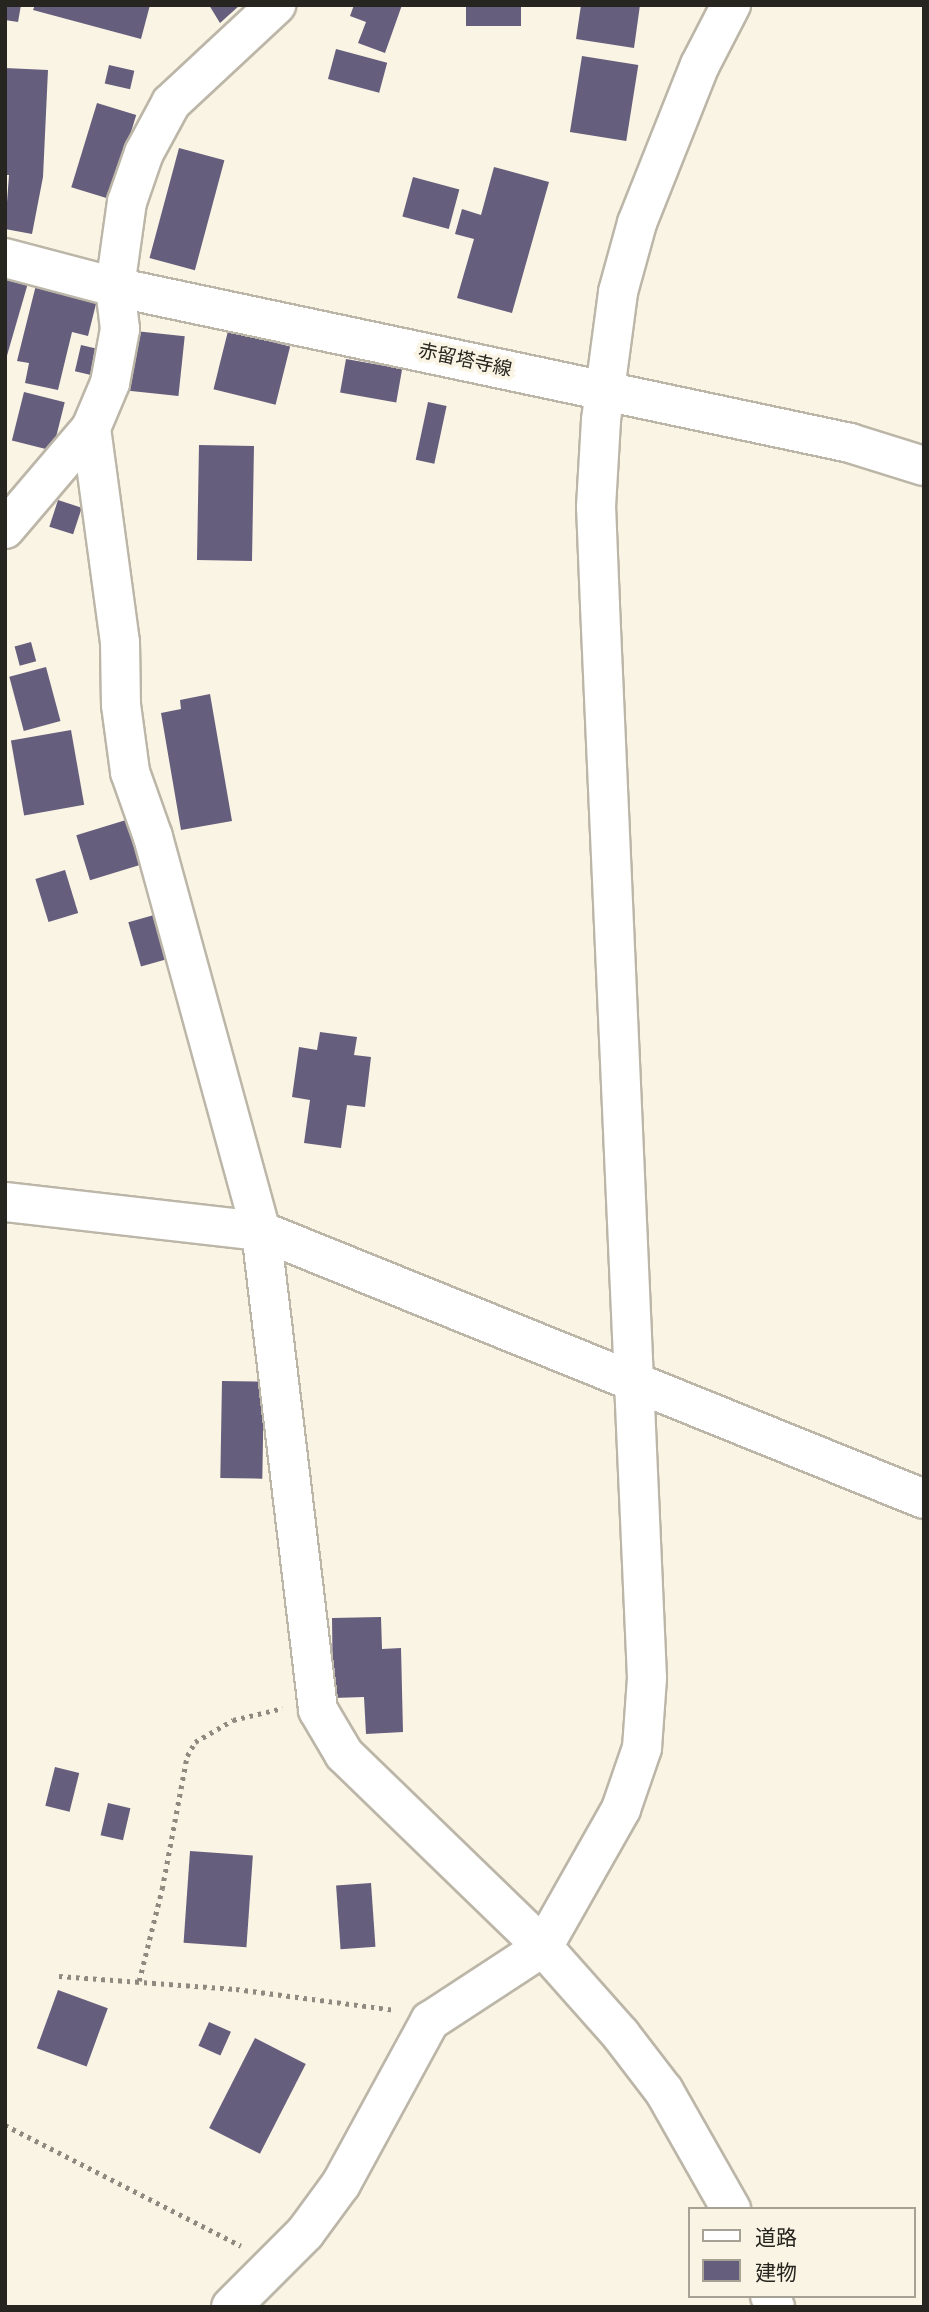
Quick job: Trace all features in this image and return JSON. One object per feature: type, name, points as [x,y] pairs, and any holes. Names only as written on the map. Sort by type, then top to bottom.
[{"type":"street","points":[[5,530],[92,428],[110,383],[120,329],[115,287],[127,202],[144,153],[171,103],[276,5]]},
{"type":"street","points":[[231,2307],[305,2233],[341,2185],[430,2021],[456,2001],[543,1947],[621,1809],[642,1748],[647,1678],[596,507],[603,390],[618,292],[637,223],[699,65],[731,5]]},
{"type":"street","name":"赤留塔寺線","points":[[5,258],[115,287],[850,443],[924,466]]},
{"type":"street","points":[[92,428],[120,642],[121,705],[130,772],[153,837],[261,1231],[316,1699],[344,1754],[543,1947],[664,2091],[730,2207]]},
{"type":"street","points":[[5,1202],[261,1231],[924,1499]]},
{"type":"path","points":[[139,1982],[162,1889],[187,1756],[195,1742],[233,1720],[316,1699]]},
{"type":"path","points":[[59,1976],[236,1989],[417,2012],[456,2001]]},
{"type":"path","points":[[5,2125],[274,2262]]},
{"type":"building","points":[[5,5],[21,5],[18,22],[5,20]]},
{"type":"building","points":[[35,5],[150,5],[141,39],[33,10]]},
{"type":"building","points":[[209,5],[240,5],[220,23]]},
{"type":"building","points":[[354,5],[402,5],[385,53],[358,43],[366,22],[350,16]]},
{"type":"building","points":[[466,5],[521,5],[521,26],[466,26]]},
{"type":"building","points":[[581,5],[640,5],[634,48],[576,39]]},
{"type":"building","points":[[336,49],[387,63],[379,93],[328,79]]},
{"type":"building","points":[[582,56],[638,65],[626,141],[570,132]]},
{"type":"building","points":[[109,65],[134,71],[130,89],[105,84]]},
{"type":"building","points":[[5,68],[48,70],[43,177],[32,234],[5,229],[9,175],[5,175]]},
{"type":"building","points":[[97,103],[136,115],[110,199],[71,187]]},
{"type":"building","points":[[179,148],[224,160],[195,270],[149,258]]},
{"type":"building","points":[[494,167],[549,182],[512,313],[457,298],[474,239],[455,234],[462,209],[481,215]]},
{"type":"building","points":[[413,177],[459,189],[449,229],[402,217]]},
{"type":"building","points":[[5,277],[28,283],[6,359],[5,359]]},
{"type":"building","points":[[38,277],[99,292],[88,336],[72,332],[58,390],[25,383],[29,363],[17,361]]},
{"type":"building","points":[[135,331],[185,336],[178,396],[129,391]]},
{"type":"building","points":[[228,331],[290,346],[276,405],[213,389]]},
{"type":"building","points":[[81,345],[102,350],[96,376],[75,371]]},
{"type":"building","points":[[346,359],[402,369],[396,402],[340,392]]},
{"type":"building","points":[[24,392],[65,402],[53,451],[12,441]]},
{"type":"building","points":[[428,402],[447,406],[434,464],[416,460]]},
{"type":"building","points":[[199,445],[254,446],[252,561],[197,560]]},
{"type":"building","points":[[58,500],[82,508],[73,534],[49,527]]},
{"type":"building","points":[[31,642],[36,661],[20,666],[15,646]]},
{"type":"building","points":[[46,667],[60,721],[24,731],[9,677]]},
{"type":"building","points":[[210,694],[232,821],[181,830],[161,713],[181,709],[180,700]]},
{"type":"building","points":[[71,730],[84,805],[24,815],[11,741]]},
{"type":"building","points":[[126,820],[140,865],[90,880],[76,835]]},
{"type":"building","points":[[65,870],[78,913],[49,922],[35,879]]},
{"type":"building","points":[[161,913],[174,957],[141,967],[128,922]]},
{"type":"building","points":[[320,1032],[357,1037],[354,1055],[371,1057],[365,1107],[347,1105],[341,1148],[304,1143],[310,1100],[292,1097],[299,1047],[317,1050]]},
{"type":"building","points":[[222,1381],[264,1382],[262,1479],[220,1478]]},
{"type":"building","points":[[381,1617],[382,1649],[401,1648],[403,1732],[366,1734],[364,1697],[333,1698],[332,1618]]},
{"type":"building","points":[[55,1767],[79,1773],[70,1812],[45,1806]]},
{"type":"building","points":[[108,1803],[130,1808],[123,1840],[101,1835]]},
{"type":"building","points":[[190,1851],[253,1855],[246,1947],[184,1943]]},
{"type":"building","points":[[371,1883],[375,1947],[341,1949],[336,1885]]},
{"type":"building","points":[[58,1990],[108,2008],[87,2066],[37,2048]]},
{"type":"building","points":[[209,2022],[231,2032],[220,2056],[198,2046]]},
{"type":"building","points":[[255,2038],[306,2064],[260,2154],[209,2128]]}]
